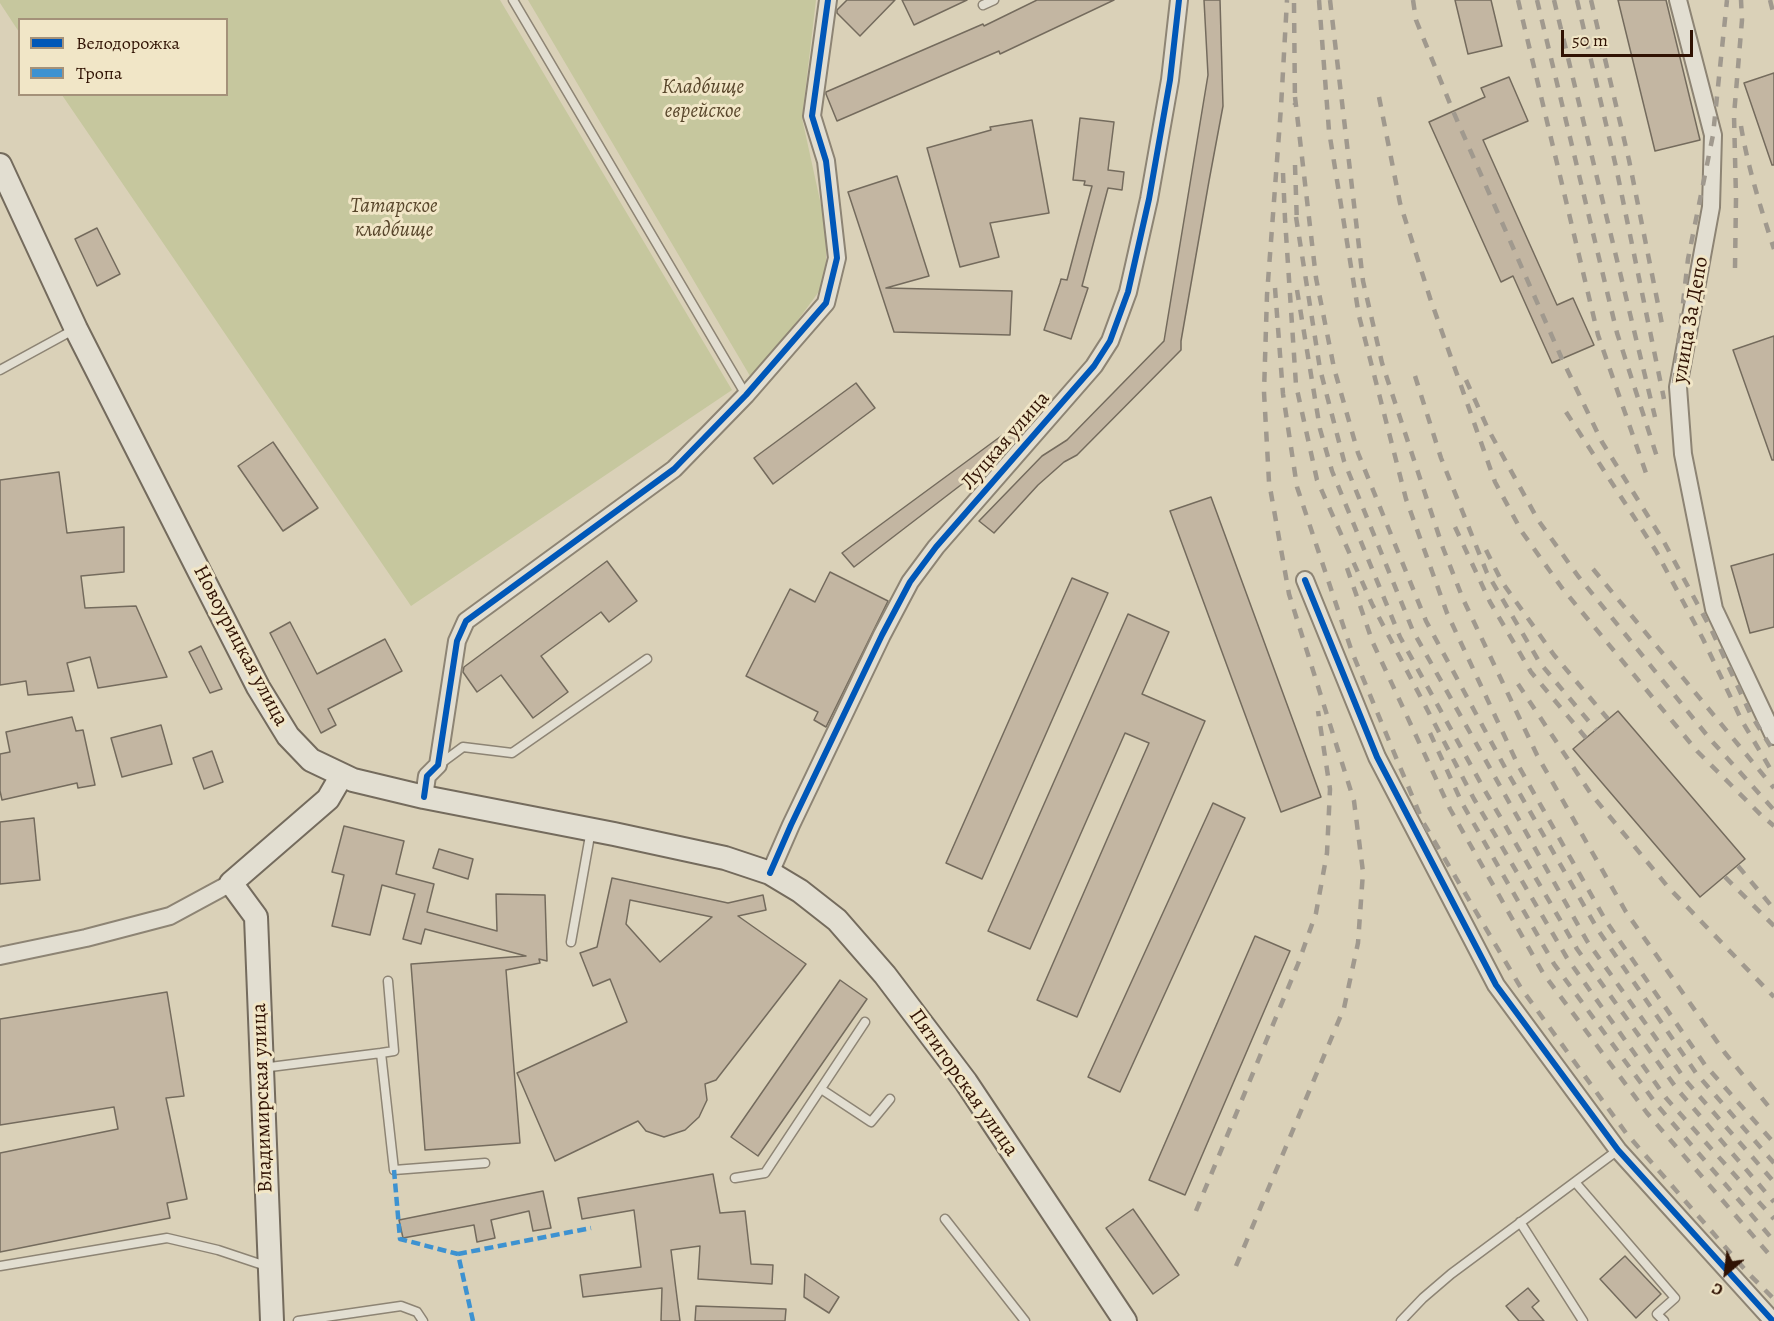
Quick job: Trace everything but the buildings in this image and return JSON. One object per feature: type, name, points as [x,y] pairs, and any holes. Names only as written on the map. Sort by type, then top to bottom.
[{"type":"main road","name":"Новоурицкая улица","points":[[0,165],[76,329],[258,687],[288,736],[311,760],[353,780],[424,797],[591,829],[725,858],[770,873]]},
{"type":"main road","points":[[231,883],[328,799],[342,776]]},
{"type":"main road","name":"Пятигорская улица","points":[[770,873],[800,891],[837,920],[885,975],[966,1082],[1123,1320]]},
{"type":"main road","name":"Владимирская улица","points":[[231,883],[256,917],[272,1321]]},
{"type":"street","points":[[424,797],[428,776],[438,765],[457,641],[466,621],[674,469],[746,395],[826,303],[837,258],[826,161],[812,116],[828,0]]},
{"type":"street","name":"Луцкая улица","points":[[770,873],[882,635],[910,582],[936,547],[1094,366],[1110,341],[1128,292],[1149,199],[1170,80],[1179,0]]},
{"type":"street","name":"улица За Депо","points":[[1678,0],[1713,135],[1711,207],[1678,387],[1683,454],[1714,609],[1774,736]]},
{"type":"street","points":[[1305,580],[1377,757],[1496,985],[1618,1150],[1773,1321]]},
{"type":"street","points":[[0,956],[86,938],[170,916],[231,883]]},
{"type":"lane","points":[[513,0],[746,395]]},
{"type":"lane","points":[[983,5],[994,0]]},
{"type":"lane","points":[[0,370],[76,329]]},
{"type":"lane","points":[[438,765],[463,747],[512,753],[647,659]]},
{"type":"lane","points":[[571,942],[591,829]]},
{"type":"lane","points":[[262,1068],[394,1051],[388,981]]},
{"type":"lane","points":[[735,1178],[765,1173],[865,1022]]},
{"type":"lane","points":[[381,1053],[393,1170],[485,1163]]},
{"type":"lane","points":[[821,1089],[871,1122],[890,1099]]},
{"type":"lane","points":[[1401,1321],[1451,1274],[1618,1150]]},
{"type":"lane","points":[[1575,1182],[1676,1298],[1657,1314],[1664,1321]]},
{"type":"lane","points":[[945,1219],[1025,1321]]},
{"type":"lane","points":[[1520,1222],[1582,1321]]},
{"type":"lane","points":[[0,1266],[167,1238],[218,1250],[270,1267]]},
{"type":"lane","points":[[298,1321],[401,1306],[417,1312],[423,1321]]},
{"type":"green space","name":"Татарское кладбище","points":[[0,0],[500,0],[732,390],[411,606],[63,96],[228,96],[228,18],[18,18],[18,30]]},
{"type":"green space","name":"Кладбище еврейское","points":[[528,0],[816,0],[802,118],[826,228],[826,282],[753,381]]},
{"type":"railway","points":[[1236,1266],[1344,1008],[1358,943],[1363,872],[1354,801],[1289,594],[1269,482],[1264,392],[1267,295],[1287,0]]},
{"type":"railway","points":[[1319,0],[1329,131],[1359,316],[1406,499],[1447,613],[1518,765],[1606,921],[1705,1065],[1774,1143]]},
{"type":"railway","points":[[1330,0],[1363,281],[1382,363],[1443,548],[1463,599],[1537,755],[1626,912],[1725,1053],[1774,1113]]},
{"type":"railway","points":[[1413,0],[1416,20],[1453,111],[1562,359],[1602,442],[1664,542],[1712,631],[1750,713],[1774,752]]},
{"type":"railway","points":[[1518,0],[1598,335],[1647,476]]},
{"type":"railway","points":[[1537,0],[1617,333],[1658,460]]},
{"type":"railway","points":[[1554,0],[1655,417]]},
{"type":"railway","points":[[1577,0],[1616,167],[1664,399]]},
{"type":"railway","points":[[1591,0],[1629,160],[1663,329]]},
{"type":"railway","points":[[1674,383],[1688,259],[1713,135],[1727,0]]},
{"type":"railway","points":[[1735,268],[1734,115],[1742,20],[1741,0]]},
{"type":"railway","points":[[1770,0],[1774,16]]},
{"type":"railway","points":[[1294,3],[1295,105]]},
{"type":"railway","points":[[1295,97],[1316,278],[1334,368],[1358,453],[1426,621],[1509,775],[1598,930],[1696,1073],[1774,1163]]},
{"type":"railway","points":[[1379,97],[1400,203],[1430,298],[1495,482],[1522,532],[1562,588],[1697,751],[1774,826]]},
{"type":"railway","points":[[1741,126],[1751,173],[1774,249]]},
{"type":"railway","points":[[1295,165],[1297,225]]},
{"type":"railway","points":[[1283,173],[1296,385],[1317,480],[1372,604],[1474,799],[1567,958],[1666,1098],[1774,1219]]},
{"type":"railway","points":[[1296,217],[1320,369],[1344,461],[1413,631],[1587,941],[1687,1082],[1774,1182]]},
{"type":"railway","points":[[1275,288],[1283,394],[1297,487],[1352,652],[1423,822],[1521,988],[1626,1133],[1747,1272],[1774,1299]]},
{"type":"railway","points":[[1297,290],[1320,429],[1332,471],[1400,637],[1484,789],[1577,949],[1677,1089],[1774,1202]]},
{"type":"railway","points":[[1415,376],[1441,458],[1487,573],[1540,663],[1596,730]]},
{"type":"railway","points":[[1466,380],[1488,429],[1538,520],[1578,576],[1710,739],[1774,810]]},
{"type":"railway","points":[[1566,412],[1656,551],[1703,639],[1742,721],[1774,775]]},
{"type":"railway","points":[[1455,527],[1490,602],[1531,672],[1586,738]]},
{"type":"railway","points":[[1486,550],[1502,582],[1554,655],[1608,719]]},
{"type":"railway","points":[[1347,568],[1373,643],[1450,809],[1543,973],[1647,1113],[1774,1260]]},
{"type":"railway","points":[[1593,569],[1774,788]]},
{"type":"railway","points":[[1518,684],[1591,794],[1668,887],[1774,997]]},
{"type":"railway","points":[[1196,1211],[1298,964],[1316,913],[1327,853],[1330,789],[1318,711]]},
{"type":"railway","points":[[1430,733],[1462,803],[1554,964],[1657,1105],[1774,1241]]},
{"type":"railway","points":[[1738,866],[1774,909]]},
{"type":"railway","points":[[1725,877],[1774,926]]},
{"type":"marked path","points":[[394,1170],[400,1239],[458,1254],[473,1321]]},
{"type":"marked path","points":[[458,1254],[591,1228]]},
{"type":"cycle path","points":[[424,797],[427,776],[438,765],[457,641],[466,621],[674,469],[746,395],[826,303],[837,258],[826,161],[812,116],[828,0]]},
{"type":"cycle path","points":[[770,873],[882,635],[910,582],[936,547],[1094,366],[1110,341],[1128,292],[1149,199],[1170,80],[1179,0]]},
{"type":"cycle path","points":[[1305,580],[1377,757],[1496,985],[1618,1150],[1773,1321]]}]
